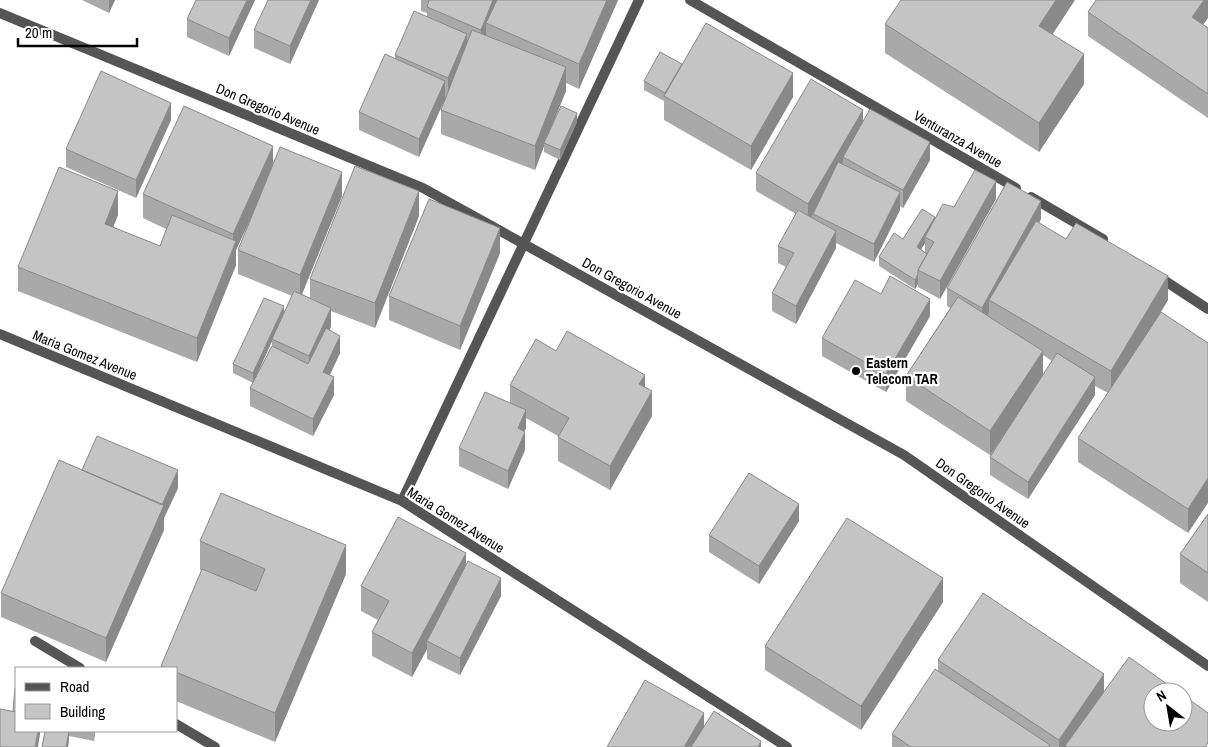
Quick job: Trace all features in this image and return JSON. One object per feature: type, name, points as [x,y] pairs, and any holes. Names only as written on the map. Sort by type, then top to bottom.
[{"type":"street","points":[[402,501],[639,0]]},
{"type":"street","name":"Venturanza Avenue","points":[[690,0],[1114,246]]},
{"type":"street","name":"Don Gregorio Avenue","points":[[0,13],[423,188],[904,455],[1208,666]]},
{"type":"street","points":[[1145,267],[1208,309]]},
{"type":"street","name":"Maria Gomez Avenue","points":[[0,334],[402,501],[787,747]]},
{"type":"street","points":[[35,641],[78,667]]},
{"type":"street","points":[[178,725],[215,747]]},
{"type":"building","points":[[196,0],[247,0],[229,38],[187,19]]},
{"type":"building","points":[[268,0],[311,0],[290,46],[254,30]]},
{"type":"building","points":[[429,0],[493,0],[481,30],[427,7]]},
{"type":"building","points":[[497,0],[607,0],[579,64],[486,23]]},
{"type":"building","points":[[901,0],[1056,0],[1039,26],[1084,54],[1039,123],[885,24]]},
{"type":"building","points":[[1096,0],[1204,0],[1192,17],[1208,28],[1208,94],[1088,12]]},
{"type":"building","points":[[414,11],[467,34],[448,78],[395,55]]},
{"type":"building","points":[[706,23],[793,73],[751,146],[664,96]]},
{"type":"building","points":[[472,30],[566,67],[535,146],[441,110]]},
{"type":"building","points":[[660,52],[682,64],[665,93],[644,81]]},
{"type":"building","points":[[385,54],[445,81],[419,139],[359,112]]},
{"type":"building","points":[[101,71],[171,103],[136,180],[66,149]]},
{"type":"building","points":[[811,79],[863,110],[808,204],[756,173]]},
{"type":"building","points":[[184,106],[273,146],[233,234],[143,194]]},
{"type":"building","points":[[561,106],[577,113],[560,150],[544,143]]},
{"type":"building","points":[[870,109],[930,142],[903,190],[843,157]]},
{"type":"building","points":[[280,147],[342,172],[300,275],[238,250]]},
{"type":"building","points":[[838,162],[900,192],[874,244],[813,214]]},
{"type":"building","points":[[355,166],[419,191],[375,303],[310,279]]},
{"type":"building","points":[[59,167],[118,191],[105,224],[160,246],[172,215],[236,241],[197,338],[18,267]]},
{"type":"building","points":[[975,170],[996,181],[940,281],[918,270],[934,242],[925,237],[943,204],[954,207]]},
{"type":"building","points":[[1007,182],[1041,201],[982,308],[947,288]]},
{"type":"building","points":[[429,199],[500,228],[460,326],[389,296]]},
{"type":"building","points":[[922,209],[935,217],[917,247],[927,254],[915,280],[879,257],[894,233],[903,239]]},
{"type":"building","points":[[798,210],[836,231],[796,306],[772,293],[794,253],[778,246]]},
{"type":"building","points":[[1036,221],[1066,239],[1076,223],[1168,276],[1111,371],[989,300]]},
{"type":"building","points":[[890,276],[930,299],[886,374],[822,338],[855,280],[881,294]]},
{"type":"building","points":[[294,291],[331,308],[309,356],[272,339]]},
{"type":"building","points":[[958,297],[1043,351],[990,431],[906,376]]},
{"type":"building","points":[[264,298],[284,306],[253,373],[233,364]]},
{"type":"building","points":[[1161,312],[1208,343],[1208,478],[1188,509],[1078,438]]},
{"type":"building","points":[[326,328],[340,336],[323,372],[334,377],[313,419],[250,388],[272,346],[308,364]]},
{"type":"building","points":[[567,331],[645,375],[639,384],[652,391],[610,466],[558,437],[569,418],[510,385],[536,339],[556,351]]},
{"type":"building","points":[[1057,353],[1095,377],[1028,482],[990,457]]},
{"type":"building","points":[[485,392],[526,410],[518,428],[525,432],[508,471],[459,448]]},
{"type":"building","points":[[97,436],[178,470],[162,505],[82,470]]},
{"type":"building","points":[[59,460],[164,505],[106,638],[1,593]]},
{"type":"building","points":[[749,473],[799,504],[759,566],[709,535]]},
{"type":"building","points":[[221,493],[346,545],[275,713],[178,673],[178,667],[161,666],[202,569],[256,591],[265,569],[200,541]]},
{"type":"building","points":[[1208,514],[1208,573],[1180,554]]},
{"type":"building","points":[[398,517],[466,553],[412,653],[372,632],[389,601],[361,586]]},
{"type":"building","points":[[847,518],[943,578],[861,706],[765,646]]},
{"type":"building","points":[[468,561],[501,578],[460,658],[427,641]]},
{"type":"building","points":[[983,593],[1104,674],[1059,740],[938,660]]},
{"type":"building","points":[[1129,657],[1164,682],[1143,682],[1143,732],[1193,732],[1193,702],[1208,713],[1208,743],[1205,747],[1065,746]]},
{"type":"building","points":[[935,669],[1050,745],[1049,747],[911,747],[892,734]]},
{"type":"building","points":[[645,680],[704,713],[684,747],[607,747]]},
{"type":"building","points":[[15,688],[15,712],[13,711]]},
{"type":"building","points":[[0,709],[15,712],[15,732],[38,732],[35,747],[0,747]]},
{"type":"building","points":[[714,711],[761,741],[758,747],[691,747]]},
{"type":"building","points":[[45,732],[69,732],[66,747],[42,747]]},
{"type":"place","name":"Eastern Telecom TAR","points":[[856,371]]}]
